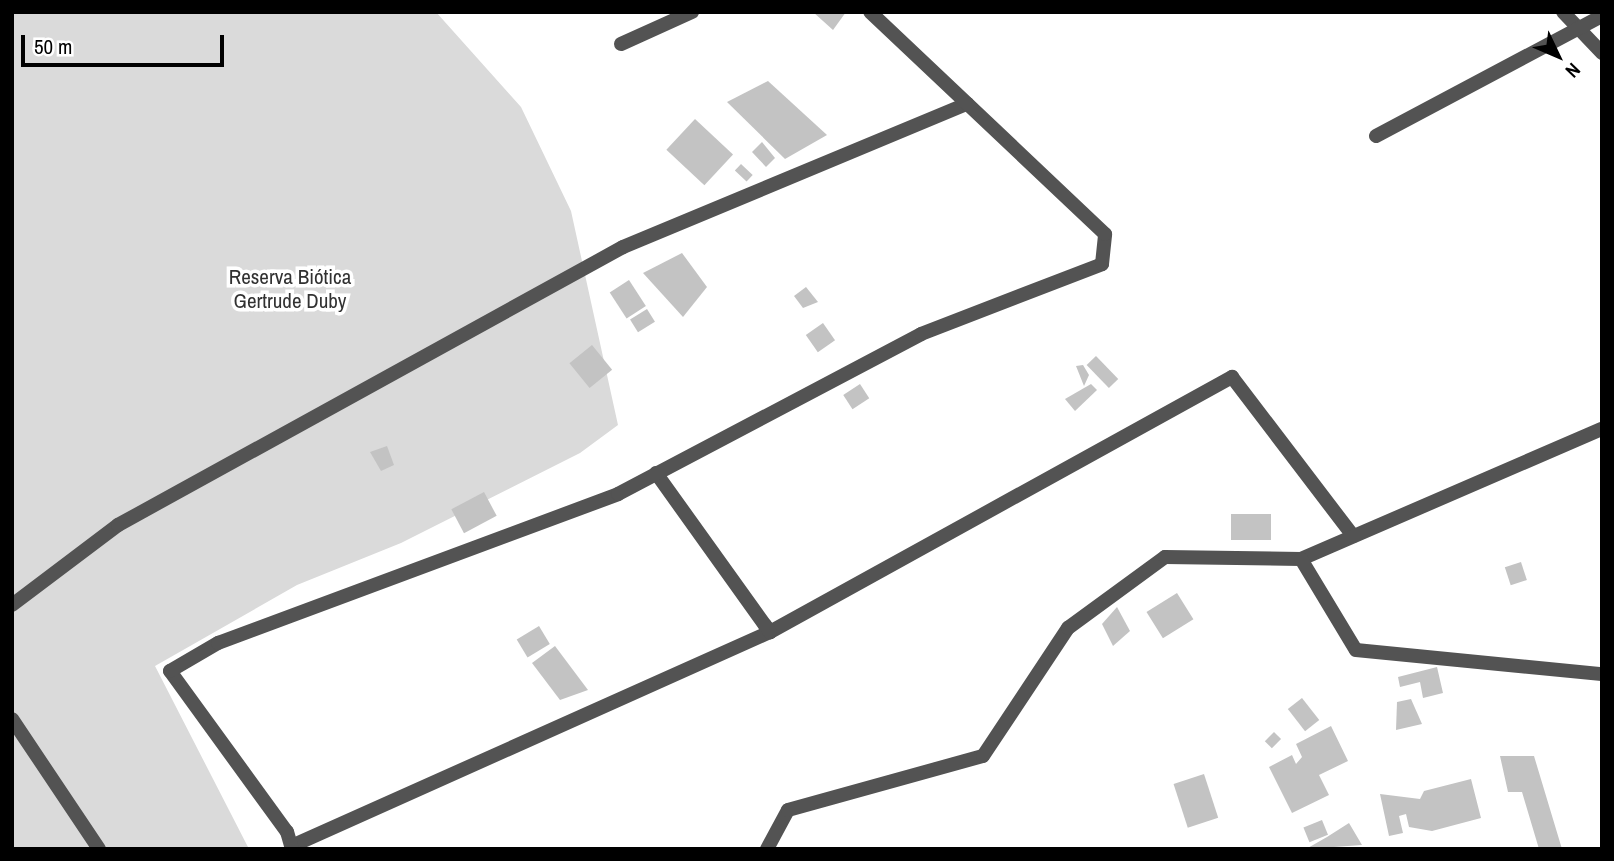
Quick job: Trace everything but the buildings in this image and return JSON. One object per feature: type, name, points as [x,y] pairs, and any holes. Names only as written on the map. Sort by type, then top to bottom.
[{"type":"street","points":[[621,44],[691,12]]},
{"type":"street","points":[[870,12],[1105,234],[1102,264],[921,334],[618,494],[218,643],[170,671],[295,848],[770,632],[1232,377],[1353,536]]},
{"type":"street","points":[[1563,12],[1602,53]]},
{"type":"street","points":[[1376,136],[1602,16]]},
{"type":"street","points":[[12,605],[118,525],[623,247],[967,104]]},
{"type":"street","points":[[767,849],[788,810],[983,756],[1068,628],[1165,557],[1301,559],[1602,429]]},
{"type":"street","points":[[656,473],[770,632]]},
{"type":"street","points":[[1301,559],[1356,650],[1602,674]]},
{"type":"street","points":[[12,719],[99,849]]},
{"type":"green space","name":"Reserva Biótica Gertrude Duby","points":[[12,12],[436,12],[521,107],[571,211],[618,425],[580,453],[401,543],[297,585],[155,666],[249,849],[12,849]]}]
